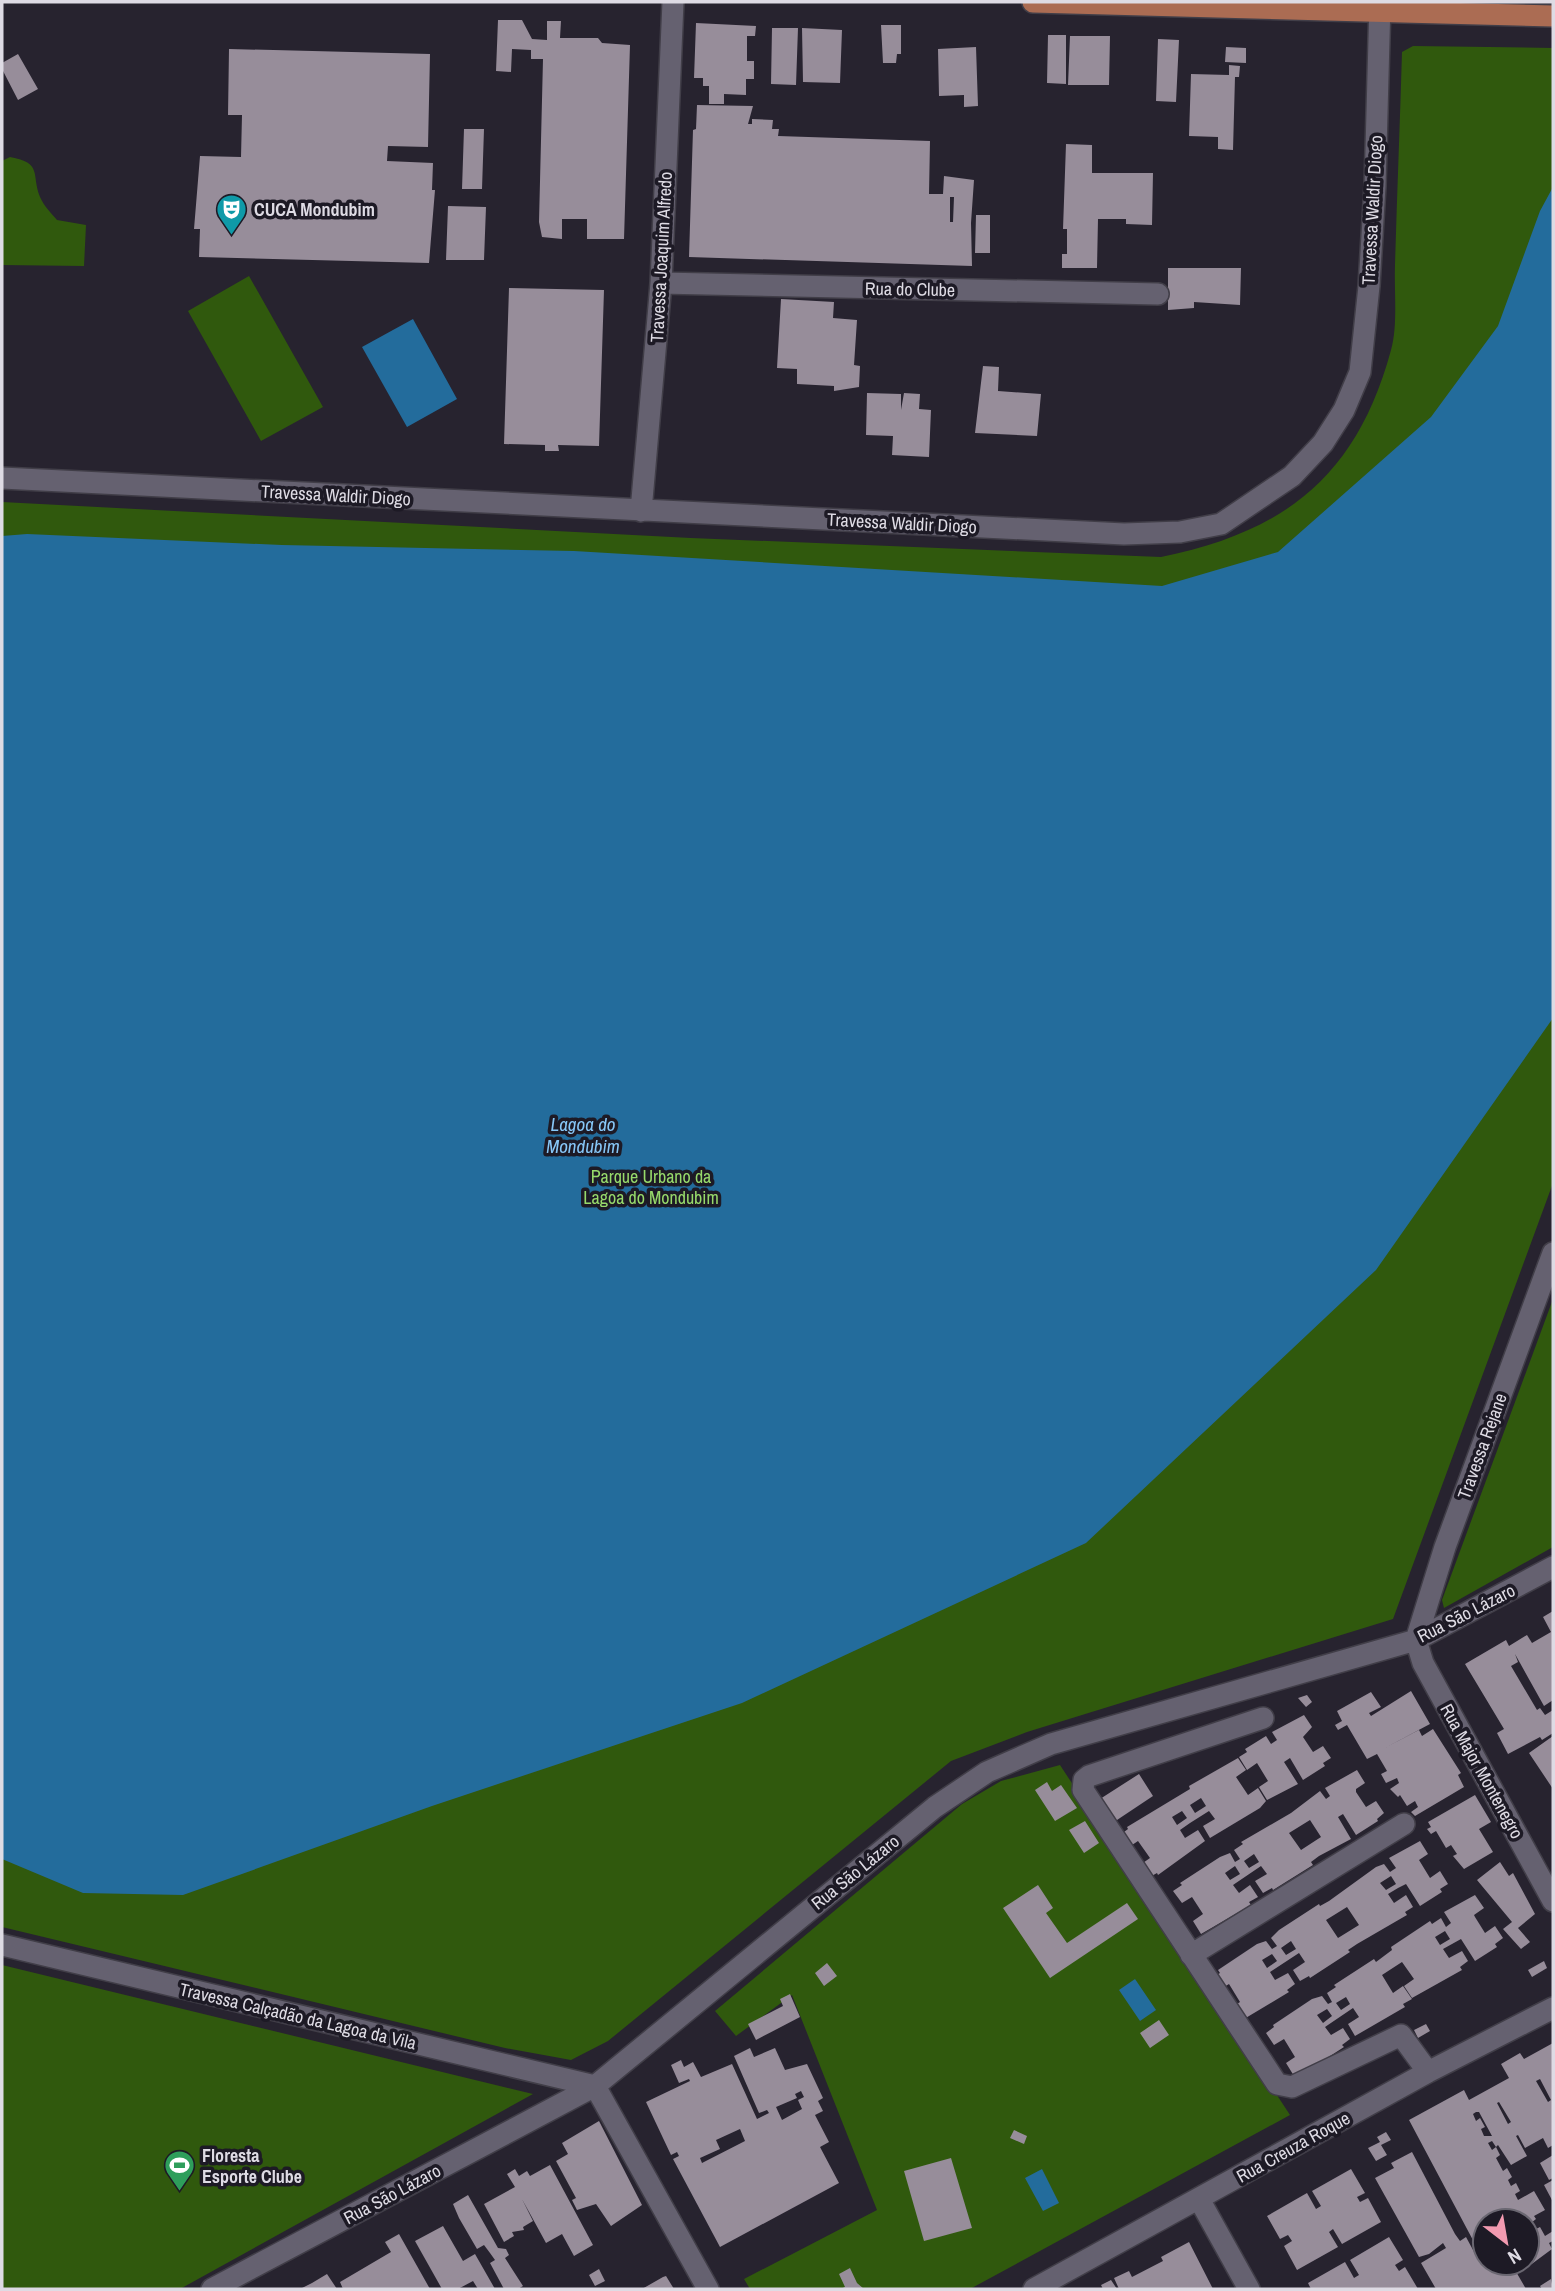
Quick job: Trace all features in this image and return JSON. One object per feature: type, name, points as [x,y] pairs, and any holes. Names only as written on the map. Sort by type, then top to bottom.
[{"type":"main road","points":[[1033,2],[1380,6],[1553,16]]},
{"type":"street","name":"Travessa Joaquim Alfredo","points":[[641,511],[661,283],[673,2]]},
{"type":"street","name":"Travessa Waldir Diogo","points":[[2,478],[1124,534],[1180,532],[1221,524],[1292,476],[1324,443],[1360,372],[1375,186],[1380,6]]},
{"type":"street","name":"Rua do Clube","points":[[661,283],[1158,294]]},
{"type":"street","name":"Travessa Rejane","points":[[1416,1640],[1445,1547],[1553,1253]]},
{"type":"street","name":"Rua São Lázaro","points":[[212,2289],[595,2086],[934,1807],[987,1772],[1051,1744],[1416,1640],[1553,1567]]},
{"type":"street","name":"Rua Major Montenegro","points":[[1416,1640],[1423,1663],[1553,1900]]},
{"type":"street","points":[[1263,1718],[1089,1776],[1083,1785],[1191,1955],[1282,2088],[1292,2087],[1401,2035],[1428,2072]]},
{"type":"street","points":[[1191,1955],[1404,1824]]},
{"type":"street","name":"Travessa Calçadão da Lagoa da Vila","points":[[2,1945],[595,2086]]},
{"type":"street","name":"Rua Creuza Roque","points":[[1034,2289],[1428,2072],[1553,2008]]},
{"type":"street","points":[[595,2086],[708,2289]]},
{"type":"street","points":[[1199,2199],[1249,2289]]},
{"type":"green space","name":"Lagoa do Mondubim","points":[[1413,46],[1553,48],[1553,1183],[1393,1619],[1027,1732],[951,1761],[608,2041],[571,2060],[505,2048],[2,1927],[2,502],[691,538],[1161,557],[1205,546],[1244,532],[1279,514],[1310,491],[1336,464],[1358,432],[1376,394],[1391,350],[1394,330],[1402,52]]},
{"type":"green space","points":[[10,157],[32,166],[40,197],[57,220],[86,225],[84,266],[2,265],[2,161]]},
{"type":"green space","points":[[249,276],[323,407],[261,441],[188,311]]},
{"type":"green space","points":[[1553,1299],[1553,1547],[1444,1608],[1442,1600]]},
{"type":"green space","points":[[1060,1765],[1290,2115],[970,2289],[750,2289],[744,2279],[877,2210],[792,1995],[736,2036],[715,2011],[962,1804],[1001,1781]]},
{"type":"green space","name":"Floresta Esporte Clube","points":[[2,1965],[533,2094],[180,2289],[2,2289]]},
{"type":"water","name":"Lagoa do Mondubim","points":[[1553,187],[1553,1018],[1376,1270],[1086,1543],[742,1703],[432,1806],[183,1895],[83,1893],[2,1859],[2,536],[27,534],[282,545],[574,551],[1162,586],[1278,552],[1431,417],[1498,326],[1540,211]]},
{"type":"water","points":[[413,319],[457,399],[407,427],[362,347]]},
{"type":"water","points":[[1135,1979],[1156,2010],[1140,2021],[1119,1990]]},
{"type":"water","points":[[1042,2169],[1059,2203],[1043,2211],[1025,2178]]},
{"type":"building","points":[[498,20],[522,20],[532,39],[547,40],[547,21],[561,21],[560,38],[598,38],[602,43],[630,45],[624,239],[587,239],[587,219],[562,219],[562,239],[542,237],[539,222],[543,59],[531,59],[531,50],[512,49],[511,72],[496,71]]},
{"type":"building","points":[[696,23],[756,26],[755,36],[747,36],[747,61],[754,61],[754,79],[746,79],[746,95],[724,94],[724,104],[709,104],[709,86],[703,86],[703,78],[694,78]]},
{"type":"building","points":[[881,25],[901,25],[901,54],[897,54],[896,63],[883,63]]},
{"type":"building","points":[[772,28],[798,28],[796,85],[771,84]]},
{"type":"building","points":[[802,28],[842,30],[840,83],[803,82]]},
{"type":"building","points":[[1048,35],[1066,35],[1066,84],[1047,83]]},
{"type":"building","points":[[1070,36],[1110,36],[1109,85],[1068,85]]},
{"type":"building","points":[[1158,39],[1179,40],[1176,102],[1156,101]]},
{"type":"building","points":[[976,47],[978,106],[964,107],[964,95],[939,96],[938,49]]},
{"type":"building","points":[[1226,47],[1246,48],[1246,63],[1225,62]]},
{"type":"building","points":[[229,49],[430,54],[428,147],[388,146],[387,161],[433,163],[432,190],[435,190],[429,263],[199,257],[200,229],[194,229],[200,156],[241,157],[242,115],[228,115]]},
{"type":"building","points":[[18,54],[38,89],[18,100],[2,69],[2,63]]},
{"type":"building","points":[[1229,65],[1240,66],[1239,77],[1235,77],[1233,150],[1218,149],[1218,137],[1189,136],[1191,74],[1229,75]]},
{"type":"building","points":[[697,105],[753,106],[748,124],[752,124],[752,119],[773,120],[772,129],[779,129],[778,136],[930,141],[929,194],[943,194],[944,176],[974,180],[972,266],[689,257],[693,130],[696,129]],"holes":[[[950,197],[954,197],[953,222],[950,222]]]},
{"type":"building","points":[[464,129],[484,129],[482,189],[462,189]]},
{"type":"building","points":[[1066,144],[1092,145],[1092,173],[1153,173],[1152,225],[1126,224],[1126,219],[1098,219],[1097,268],[1062,268],[1062,254],[1067,254],[1067,229],[1063,229]]},
{"type":"building","points":[[448,206],[486,207],[484,260],[446,260]]},
{"type":"building","points":[[976,215],[990,215],[990,253],[975,253]]},
{"type":"building","points":[[1168,268],[1241,268],[1240,305],[1194,302],[1194,308],[1168,310]]},
{"type":"building","points":[[509,288],[604,290],[599,446],[558,445],[559,451],[545,451],[545,445],[504,444]]},
{"type":"building","points":[[781,299],[834,302],[833,318],[857,320],[854,365],[860,366],[859,387],[834,391],[834,386],[797,384],[797,369],[777,368]]},
{"type":"building","points":[[983,366],[999,367],[998,391],[1041,394],[1037,436],[975,433]]},
{"type":"building","points":[[867,393],[901,394],[901,410],[904,393],[920,394],[919,409],[931,410],[929,457],[892,455],[893,436],[866,435]]},
{"type":"building","points":[[1553,1611],[1553,1700],[1544,1706],[1515,1654],[1518,1662],[1511,1666],[1537,1710],[1540,1708],[1545,1715],[1553,1710],[1553,1733],[1508,1754],[1497,1733],[1504,1729],[1465,1664],[1506,1640],[1509,1646],[1527,1635],[1532,1643],[1551,1632],[1543,1617]]},
{"type":"building","points":[[1411,1691],[1430,1724],[1381,1750],[1419,1730],[1422,1736],[1433,1729],[1461,1773],[1458,1775],[1464,1787],[1415,1816],[1411,1812],[1418,1807],[1415,1801],[1407,1806],[1400,1795],[1398,1797],[1390,1789],[1399,1783],[1397,1778],[1386,1783],[1381,1774],[1387,1771],[1377,1754],[1367,1759],[1347,1725],[1338,1730],[1335,1725],[1342,1721],[1337,1711],[1371,1692],[1381,1707],[1369,1713],[1371,1716]]},
{"type":"building","points":[[1307,1695],[1312,1702],[1306,1707],[1298,1698]]},
{"type":"building","points":[[1304,1715],[1312,1727],[1303,1737],[1313,1752],[1323,1746],[1331,1758],[1323,1763],[1325,1766],[1303,1780],[1290,1758],[1284,1762],[1298,1784],[1267,1800],[1259,1787],[1268,1781],[1257,1763],[1247,1770],[1239,1757],[1247,1752],[1245,1749],[1266,1736],[1271,1744],[1277,1740],[1272,1732]]},
{"type":"building","points":[[1553,1736],[1553,1789],[1529,1753]]},
{"type":"building","points":[[1238,1758],[1246,1770],[1236,1777],[1248,1795],[1258,1788],[1266,1801],[1260,1808],[1210,1838],[1203,1826],[1215,1819],[1209,1811],[1190,1823],[1180,1830],[1185,1838],[1198,1830],[1205,1841],[1158,1875],[1157,1873],[1148,1878],[1140,1865],[1150,1858],[1138,1841],[1129,1847],[1120,1835],[1127,1827],[1190,1789],[1189,1786]],"holes":[[[1201,1798],[1206,1806],[1195,1813],[1190,1805]],[[1182,1811],[1187,1818],[1177,1825],[1172,1817]]]},
{"type":"building","points":[[1357,1770],[1365,1783],[1356,1789],[1356,1792],[1366,1807],[1376,1801],[1384,1813],[1378,1821],[1356,1835],[1343,1814],[1338,1817],[1351,1839],[1319,1856],[1311,1862],[1313,1865],[1273,1890],[1272,1888],[1263,1893],[1255,1881],[1267,1874],[1261,1866],[1233,1885],[1239,1893],[1250,1885],[1258,1897],[1249,1902],[1251,1905],[1201,1934],[1193,1921],[1203,1914],[1192,1897],[1182,1903],[1173,1891],[1182,1885],[1180,1883],[1220,1857],[1230,1853],[1235,1862],[1240,1859],[1234,1850],[1243,1844],[1241,1842],[1291,1813],[1320,1791],[1326,1799],[1330,1796],[1325,1788]],"holes":[[[1310,1820],[1321,1837],[1301,1850],[1289,1833]],[[1254,1854],[1259,1862],[1249,1868],[1244,1861]],[[1235,1866],[1240,1874],[1230,1880],[1225,1873]]]},
{"type":"building","points":[[1139,1774],[1153,1796],[1114,1822],[1100,1799]]},
{"type":"building","points":[[1047,1782],[1052,1791],[1061,1785],[1077,1808],[1055,1821],[1035,1790]]},
{"type":"building","points":[[1475,1795],[1491,1822],[1479,1829],[1493,1852],[1464,1869],[1453,1856],[1457,1854],[1451,1845],[1446,1848],[1436,1831],[1431,1834],[1427,1829],[1431,1827],[1428,1822]]},
{"type":"building","points":[[1085,1821],[1099,1843],[1084,1853],[1069,1830]]},
{"type":"building","points":[[1420,1841],[1428,1854],[1419,1860],[1430,1878],[1440,1871],[1448,1884],[1440,1889],[1442,1892],[1420,1906],[1406,1884],[1388,1894],[1394,1903],[1406,1895],[1413,1907],[1405,1912],[1407,1915],[1357,1944],[1348,1950],[1350,1952],[1310,1978],[1309,1976],[1300,1981],[1293,1970],[1305,1962],[1299,1953],[1270,1972],[1275,1980],[1288,1973],[1295,1984],[1287,1990],[1289,1992],[1239,2022],[1231,2008],[1240,2002],[1229,1984],[1219,1990],[1212,1978],[1220,1973],[1218,1970],[1257,1944],[1266,1941],[1272,1949],[1277,1946],[1271,1938],[1279,1930],[1319,1904],[1320,1906],[1329,1901],[1376,1867],[1384,1864],[1390,1872],[1396,1868],[1389,1858]],"holes":[[[1391,1876],[1396,1884],[1386,1890],[1380,1883]],[[1347,1907],[1359,1925],[1338,1938],[1326,1920]],[[1291,1941],[1296,1949],[1286,1955],[1281,1948]],[[1272,1954],[1277,1961],[1267,1968],[1262,1960]]]},
{"type":"building","points":[[1500,1862],[1509,1876],[1513,1873],[1535,1914],[1518,1928],[1530,1942],[1521,1949],[1503,1929],[1512,1922],[1477,1880]]},
{"type":"building","points":[[1038,1885],[1053,1908],[1046,1913],[1067,1943],[1127,1903],[1138,1919],[1050,1978],[1003,1908]]},
{"type":"building","points":[[1475,1895],[1484,1908],[1474,1915],[1485,1933],[1495,1926],[1503,1938],[1495,1944],[1497,1947],[1475,1961],[1461,1939],[1443,1949],[1449,1958],[1462,1951],[1468,1961],[1460,1967],[1462,1970],[1412,1998],[1404,1986],[1414,1979],[1402,1962],[1382,1975],[1393,1993],[1403,1986],[1412,1999],[1403,2004],[1405,2007],[1355,2036],[1348,2024],[1359,2017],[1353,2008],[1325,2027],[1331,2035],[1343,2028],[1350,2039],[1342,2045],[1344,2047],[1304,2073],[1302,2070],[1294,2076],[1286,2063],[1295,2057],[1284,2039],[1274,2045],[1266,2033],[1273,2025],[1312,1999],[1322,1996],[1328,2004],[1332,2002],[1327,1993],[1336,1987],[1334,1985],[1374,1959],[1376,1962],[1392,1950],[1391,1947],[1430,1921],[1432,1924],[1441,1918],[1446,1927],[1451,1923],[1444,1912]],"holes":[[[1445,1931],[1450,1939],[1440,1945],[1435,1937]],[[1346,1997],[1350,2004],[1341,2010],[1336,2003]],[[1327,2009],[1332,2016],[1323,2023],[1317,2015]]]},
{"type":"building","points":[[1544,1961],[1547,1968],[1532,1977],[1528,1970]]},
{"type":"building","points":[[827,1963],[837,1976],[824,1986],[815,1973]]},
{"type":"building","points":[[790,1994],[800,2017],[756,2040],[748,2024],[783,2006],[780,1999]]},
{"type":"building","points":[[1159,2020],[1169,2035],[1150,2048],[1140,2033]]},
{"type":"building","points":[[1426,2024],[1430,2031],[1418,2038],[1414,2030]]},
{"type":"building","points":[[1553,2043],[1553,2145],[1548,2148],[1543,2138],[1525,2148],[1518,2135],[1516,2136],[1527,2156],[1511,2165],[1498,2145],[1496,2147],[1500,2155],[1496,2158],[1503,2171],[1507,2168],[1512,2177],[1508,2180],[1511,2186],[1516,2183],[1520,2191],[1515,2194],[1518,2200],[1534,2191],[1545,2210],[1541,2212],[1541,2207],[1471,2207],[1471,2236],[1409,2120],[1464,2090],[1469,2100],[1509,2078],[1501,2064],[1520,2053],[1524,2059]],"holes":[[[1540,2079],[1551,2100],[1548,2102],[1536,2081]],[[1499,2102],[1511,2122],[1508,2124],[1497,2103]],[[1479,2112],[1492,2136],[1484,2136],[1481,2129],[1485,2127],[1480,2118],[1476,2121],[1473,2114]],[[1492,2141],[1496,2147],[1492,2150],[1488,2143]]]},
{"type":"building","points":[[750,2048],[754,2057],[775,2048],[785,2070],[807,2064],[823,2098],[818,2101],[823,2111],[815,2115],[829,2142],[820,2147],[839,2183],[720,2247],[673,2159],[679,2156],[677,2152],[671,2155],[646,2102],[690,2081],[689,2079],[679,2083],[671,2065],[681,2060],[684,2067],[693,2062],[701,2077],[732,2064],[757,2119],[769,2113],[767,2110],[759,2113],[734,2056]],"holes":[[[801,2091],[804,2097],[798,2100],[802,2109],[782,2120],[776,2107],[797,2098],[795,2094]],[[740,2129],[745,2141],[702,2163],[700,2158],[720,2149],[716,2140]]]},
{"type":"building","points":[[599,2121],[642,2205],[611,2226],[596,2204],[577,2210],[572,2200],[576,2198],[556,2161],[568,2154],[562,2143]]},
{"type":"building","points":[[1014,2130],[1027,2136],[1024,2144],[1010,2138]]},
{"type":"building","points":[[1386,2132],[1391,2140],[1381,2145],[1387,2155],[1376,2161],[1368,2148],[1380,2142],[1377,2137]]},
{"type":"building","points":[[1412,2152],[1455,2234],[1460,2241],[1466,2237],[1471,2246],[1471,2277],[1519,2277],[1526,2289],[1436,2289],[1421,2263],[1446,2248],[1443,2243],[1429,2254],[1419,2257],[1375,2178],[1394,2168],[1391,2163]]},
{"type":"building","points":[[1553,2155],[1553,2178],[1549,2180],[1540,2163]]},
{"type":"building","points":[[951,2158],[972,2228],[924,2241],[904,2171]]},
{"type":"building","points":[[550,2165],[593,2245],[574,2256],[562,2234],[546,2243],[522,2199],[533,2221],[523,2227],[524,2230],[512,2232],[514,2236],[504,2242],[484,2204],[515,2187],[507,2174],[515,2169],[519,2176],[527,2171],[530,2176]]},
{"type":"building","points":[[1351,2169],[1365,2193],[1357,2197],[1360,2202],[1368,2198],[1381,2222],[1342,2244],[1333,2229],[1329,2232],[1338,2247],[1297,2270],[1284,2246],[1292,2241],[1288,2235],[1280,2239],[1267,2216],[1307,2193],[1316,2209],[1321,2206],[1312,2191]]},
{"type":"building","points":[[1553,2180],[1553,2202],[1544,2185]]},
{"type":"building","points":[[468,2195],[498,2248],[506,2249],[509,2255],[505,2258],[523,2286],[518,2289],[504,2289],[490,2263],[495,2260],[484,2245],[477,2249],[459,2218],[453,2204]]},
{"type":"building","points":[[443,2226],[463,2261],[475,2254],[495,2289],[478,2289],[473,2281],[458,2289],[442,2289],[415,2241]]},
{"type":"building","points":[[1541,2229],[1545,2236],[1553,2231],[1553,2241],[1549,2243],[1552,2249],[1541,2257]]},
{"type":"building","points":[[399,2234],[430,2289],[343,2289],[340,2282],[391,2252],[385,2242]]},
{"type":"building","points":[[1389,2237],[1403,2260],[1395,2265],[1399,2271],[1405,2267],[1418,2289],[1311,2289],[1308,2283],[1345,2262],[1354,2278],[1359,2275],[1350,2260]]},
{"type":"building","points":[[1189,2242],[1213,2289],[1119,2289],[1114,2278],[1129,2271],[1132,2277],[1163,2261],[1161,2257]]},
{"type":"building","points":[[850,2268],[857,2283],[864,2289],[840,2289],[845,2287],[839,2274]]},
{"type":"building","points":[[599,2269],[605,2281],[595,2286],[589,2275]]},
{"type":"building","points":[[327,2274],[337,2289],[300,2289],[312,2283]]},
{"type":"building","points":[[666,2276],[674,2289],[642,2289],[663,2277]]},
{"type":"building","points":[[1551,2279],[1553,2289],[1542,2289],[1540,2286]]},
{"type":"building","points":[[1111,2280],[1117,2289],[1103,2289],[1101,2285]]},
{"type":"place","name":"CUCA Mondubim","points":[[231,236]]},
{"type":"place","name":"Floresta Esporte Clube","points":[[179,2192]]},
{"type":"park label","name":"Parque Urbano da Lagoa do Mondubim","points":[[651,1186]]}]
